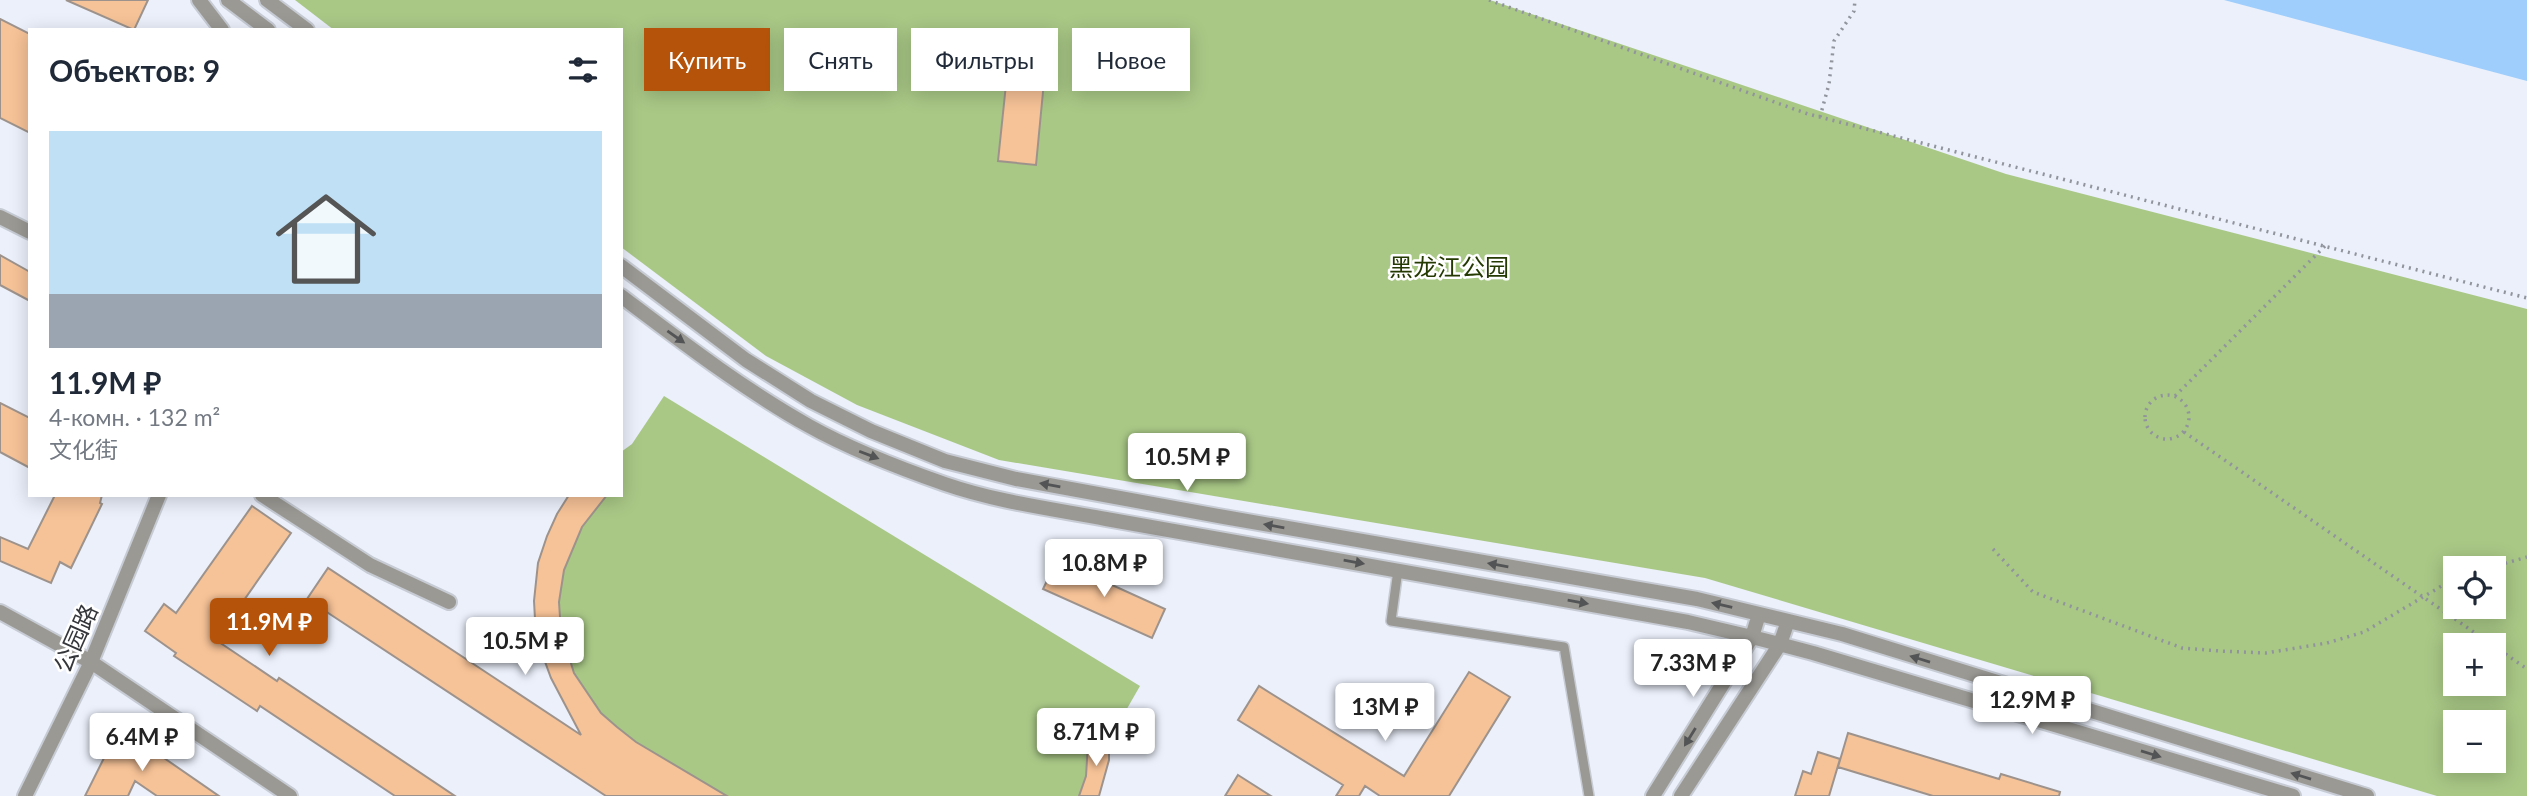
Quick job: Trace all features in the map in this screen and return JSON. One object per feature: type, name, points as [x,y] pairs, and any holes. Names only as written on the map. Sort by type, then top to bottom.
[{"type":"street","points":[[199,0],[220,28]]},
{"type":"street","points":[[228,0],[265,28]]},
{"type":"street","points":[[267,0],[304,28]]},
{"type":"street","points":[[0,217],[28,231]]},
{"type":"street","points":[[623,268],[746,360],[811,401],[945,461],[1016,479],[1697,599],[1842,634],[2367,796]]},
{"type":"street","points":[[623,297],[769,402],[800,421],[860,452],[948,485],[1106,519],[1688,622],[1780,644],[2293,796]]},
{"type":"street","name":"公园路","points":[[24,796],[91,662],[158,497]]},
{"type":"street","points":[[265,497],[370,565],[449,602]]},
{"type":"street","points":[[0,612],[91,662],[290,796]]},
{"type":"street","points":[[1653,796],[1752,637],[1759,614]]},
{"type":"street","points":[[1681,796],[1780,644],[1788,621]]},
{"type":"lane","points":[[1398,570],[1391,621],[1564,647],[1589,796]]},
{"type":"path","points":[[1489,0],[1820,117],[2527,298]]},
{"type":"path","points":[[1820,117],[1829,84],[1834,41],[1854,11],[1855,0]]},
{"type":"path","points":[[2175,396],[2325,246]]},
{"type":"path","points":[[2168,394],[2175,396],[2187,405],[2188,426],[2179,437],[2164,439],[2151,433],[2147,426],[2146,411],[2154,399],[2168,394]]},
{"type":"path","points":[[2184,432],[2475,633]]},
{"type":"path","points":[[1993,549],[2033,592],[2182,648],[2266,653],[2327,643],[2364,632],[2443,585]]},
{"type":"path","points":[[2506,563],[2527,557]]},
{"type":"path","points":[[2506,654],[2527,669]]},
{"type":"green space","name":"黑龙江公园","points":[[295,0],[1490,0],[2006,174],[2527,309],[2527,796],[2437,796],[1705,578],[999,460],[857,405],[766,356],[623,249],[623,28],[331,28]]},
{"type":"green space","points":[[664,396],[1140,686],[1109,740],[1109,760],[1099,796],[690,796],[565,705],[551,678],[535,634],[534,601],[538,563],[557,514],[569,497],[623,497],[623,451],[632,444]]},
{"type":"water","points":[[2224,0],[2527,0],[2527,81]]},
{"type":"building","points":[[66,0],[148,0],[135,28]]},
{"type":"building","points":[[0,19],[28,33],[28,132],[0,118]]},
{"type":"building","points":[[1005,91],[1043,91],[1036,165],[998,161]]},
{"type":"building","points":[[0,255],[28,271],[28,300],[0,285]]},
{"type":"building","points":[[0,403],[28,417],[28,467],[0,452]]},
{"type":"building","points":[[54,497],[102,497],[102,504],[71,568],[60,562],[51,583],[0,561],[0,537],[28,549]]},
{"type":"building","points":[[568,497],[605,497],[582,527],[564,570],[559,602],[562,647],[566,647],[574,673],[601,713],[617,727],[636,742],[727,796],[606,796],[307,599],[328,568],[581,735],[551,678],[536,637],[534,601],[538,563],[557,514]]},
{"type":"building","points":[[252,506],[291,533],[216,640],[277,681],[279,678],[455,796],[395,796],[260,706],[257,711],[174,656],[176,653],[145,631],[164,604],[176,613]]},
{"type":"building","points":[[1057,560],[1165,609],[1152,638],[1043,589]]},
{"type":"building","points":[[1469,672],[1510,697],[1449,796],[1380,796],[1365,786],[1359,796],[1336,796],[1343,785],[1238,720],[1259,686],[1404,776]]},
{"type":"building","points":[[1848,733],[1999,779],[2001,774],[2060,792],[2059,796],[1933,796],[1838,767]]},
{"type":"building","points":[[129,735],[219,796],[157,796],[135,781],[128,796],[85,796],[115,736]]},
{"type":"building","points":[[1109,740],[1109,760],[1099,796],[1079,796],[1086,776],[1088,743]]},
{"type":"building","points":[[1818,752],[1840,759],[1829,796],[1795,796],[1803,771],[1811,774]]},
{"type":"building","points":[[1238,775],[1271,796],[1225,796]]}]
